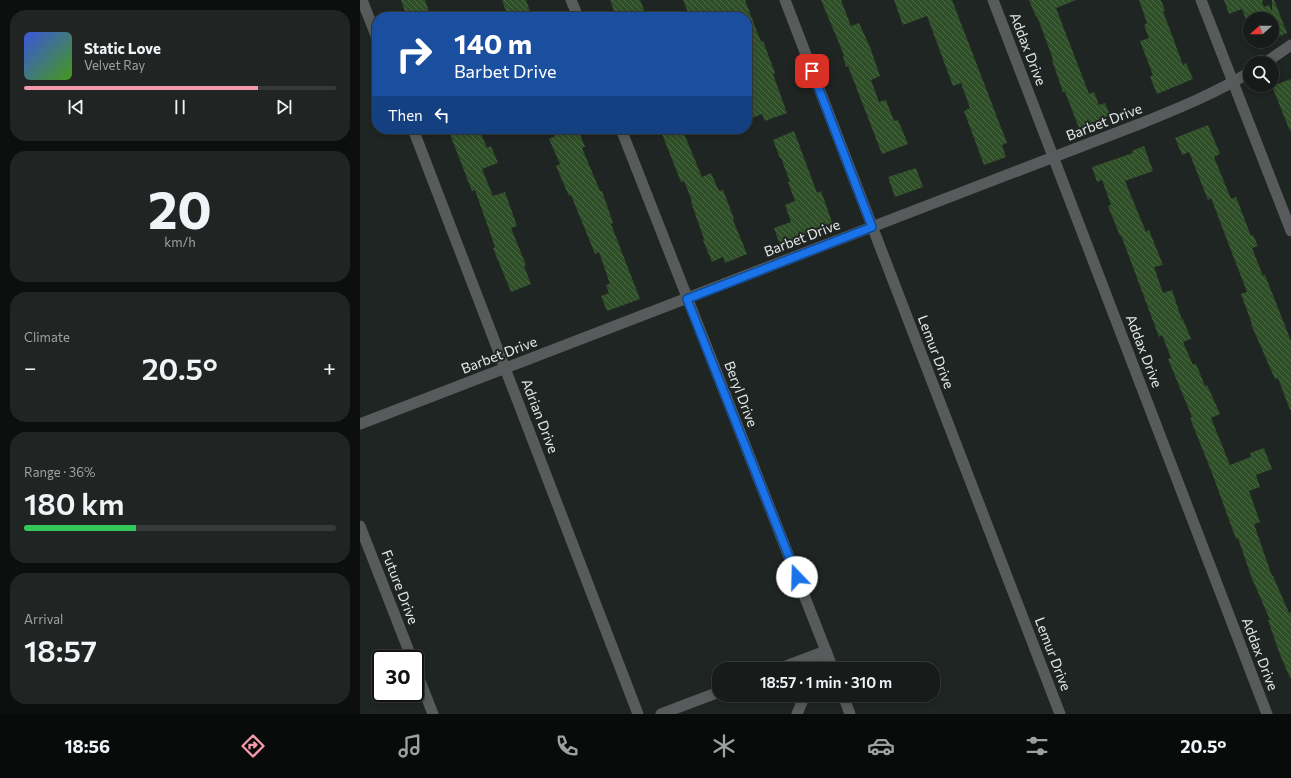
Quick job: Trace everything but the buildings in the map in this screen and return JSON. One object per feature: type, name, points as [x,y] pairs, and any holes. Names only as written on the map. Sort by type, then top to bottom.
[{"type":"street","points":[[362,0],[372,25]]},
{"type":"street","points":[[571,0],[576,12]]},
{"type":"street","name":"Lemur Drive","points":[[785,0],[1060,714]]},
{"type":"street","name":"Addax Drive","points":[[993,0],[1267,714]]},
{"type":"street","points":[[1202,0],[1291,231]]},
{"type":"street","points":[[1275,56],[1291,45]]},
{"type":"street","name":"Barbet Drive","points":[[360,424],[1054,157],[1195,101],[1243,76]]},
{"type":"street","name":"Adrian Drive","points":[[414,134],[638,714]]},
{"type":"street","name":"Beryl Drive","points":[[623,134],[830,662]]},
{"type":"street","name":"Future Drive","points":[[360,526],[408,650]]},
{"type":"street","points":[[797,662],[826,651]]},
{"type":"street","points":[[820,662],[826,651]]},
{"type":"street","points":[[424,691],[433,714]]},
{"type":"street","points":[[661,714],[712,695]]},
{"type":"street","points":[[798,714],[802,702]]},
{"type":"street","points":[[846,702],[850,714]]},
{"type":"route","points":[[797,577],[687,299],[872,227],[812,71]]}]
